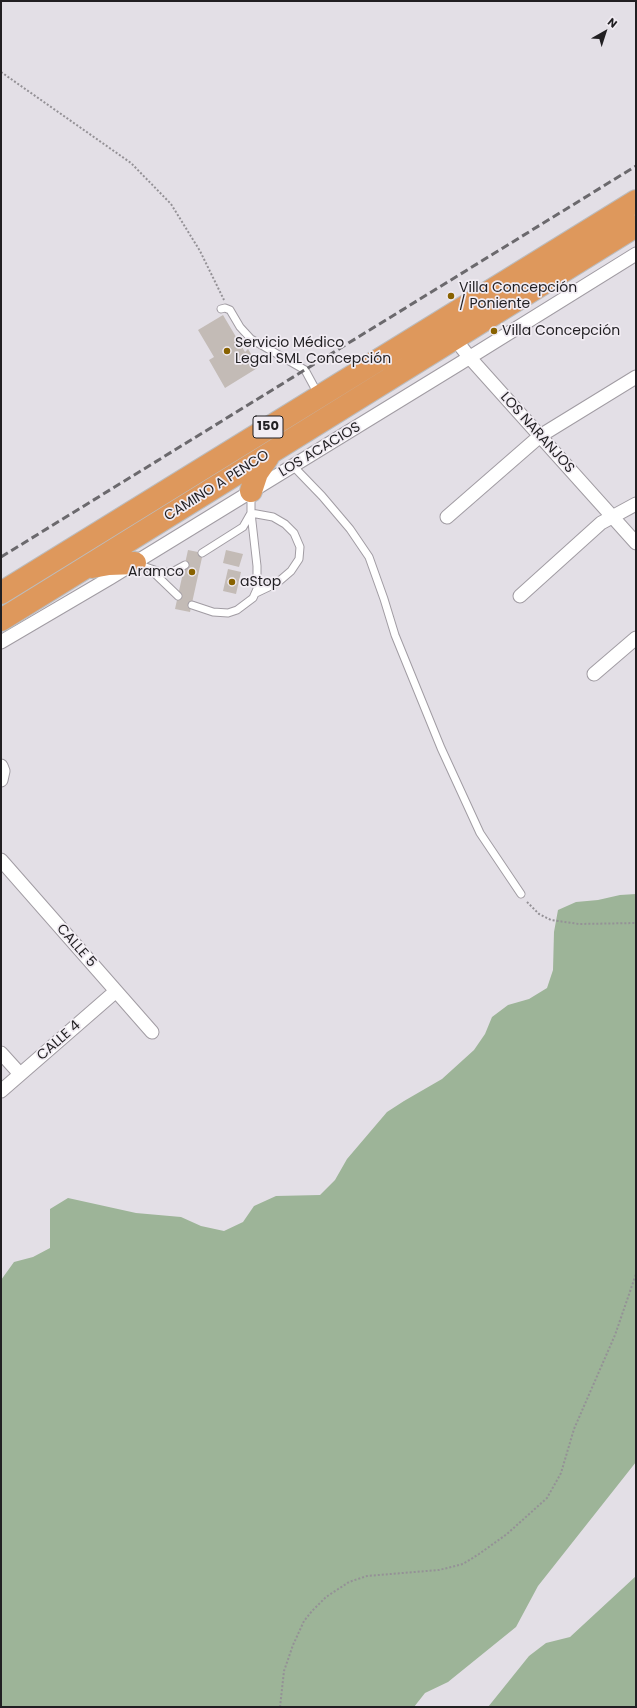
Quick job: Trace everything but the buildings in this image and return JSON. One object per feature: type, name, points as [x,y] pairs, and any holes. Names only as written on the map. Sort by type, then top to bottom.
[{"type":"highway","name":"CAMINO A PENCO","points":[[1,593],[636,201]]},
{"type":"highway","name":"CAMINO A PENCO","points":[[1,620],[455,339],[631,235]]},
{"type":"highway","points":[[251,491],[259,469],[273,452]]},
{"type":"highway","points":[[84,568],[109,564],[142,566]]},
{"type":"street","name":"LOS ACACIOS","points":[[1,642],[142,566],[251,491],[470,358],[636,254]]},
{"type":"street","name":"LOS NARANJOS","points":[[442,321],[470,358],[636,543]]},
{"type":"street","points":[[447,517],[540,436],[636,377]]},
{"type":"street","points":[[520,596],[601,523],[636,504]]},
{"type":"street","points":[[594,674],[636,638]]},
{"type":"street","points":[[1,766],[3,771],[1,780]]},
{"type":"street","name":"CALLE 5","points":[[1,860],[152,1032]]},
{"type":"street","name":"CALLE 4","points":[[1,1090],[116,991]]},
{"type":"street","points":[[1,1053],[20,1074]]},
{"type":"lane","points":[[225,308],[232,312],[240,327],[251,339],[305,370],[319,396]]},
{"type":"lane","points":[[293,466],[350,529],[369,558],[395,635],[441,748],[480,833],[521,894]]},
{"type":"lane","points":[[251,491],[251,513],[257,566],[256,593]]},
{"type":"lane","points":[[202,553],[243,527],[251,513]]},
{"type":"lane","points":[[192,605],[213,612],[228,614],[250,601],[256,593],[278,583],[291,571],[298,559],[300,547],[294,532],[285,524],[273,517],[251,513]]},
{"type":"lane","points":[[142,566],[163,573],[169,572],[184,565]]},
{"type":"lane","points":[[142,566],[178,596]]},
{"type":"path","points":[[1,72],[131,163],[171,204],[200,251],[225,308]]},
{"type":"path","points":[[521,894],[539,914],[551,920],[579,924],[636,923]]},
{"type":"path","points":[[280,1707],[284,1671],[293,1645],[304,1621],[326,1597],[350,1582],[367,1576],[439,1570],[463,1564],[506,1534],[547,1498],[561,1473],[580,1414],[615,1335],[636,1274]]},
{"type":"green space","points":[[636,894],[636,1462],[538,1586],[516,1627],[448,1682],[425,1693],[414,1707],[1,1707],[1,1280],[14,1262],[33,1257],[50,1248],[50,1209],[68,1198],[136,1213],[181,1217],[201,1226],[224,1231],[243,1222],[254,1206],[276,1196],[320,1195],[335,1180],[347,1159],[387,1112],[442,1079],[474,1050],[485,1034],[492,1017],[508,1005],[529,999],[547,988],[553,970],[554,932],[558,910],[576,902]]},
{"type":"green space","points":[[636,1576],[636,1707],[488,1707],[529,1656],[546,1643],[570,1637]]},
{"type":"railway","points":[[1,557],[636,166]]},
{"type":"place","name":"Villa Concepción / Poniente","points":[[451,296]]},
{"type":"place","name":"Villa Concepción","points":[[494,331]]},
{"type":"place","name":"Servicio Médico Legal SML Concepción","points":[[227,351]]},
{"type":"place","name":"Aramco","points":[[192,572]]},
{"type":"place","name":"aStop","points":[[232,582]]}]
